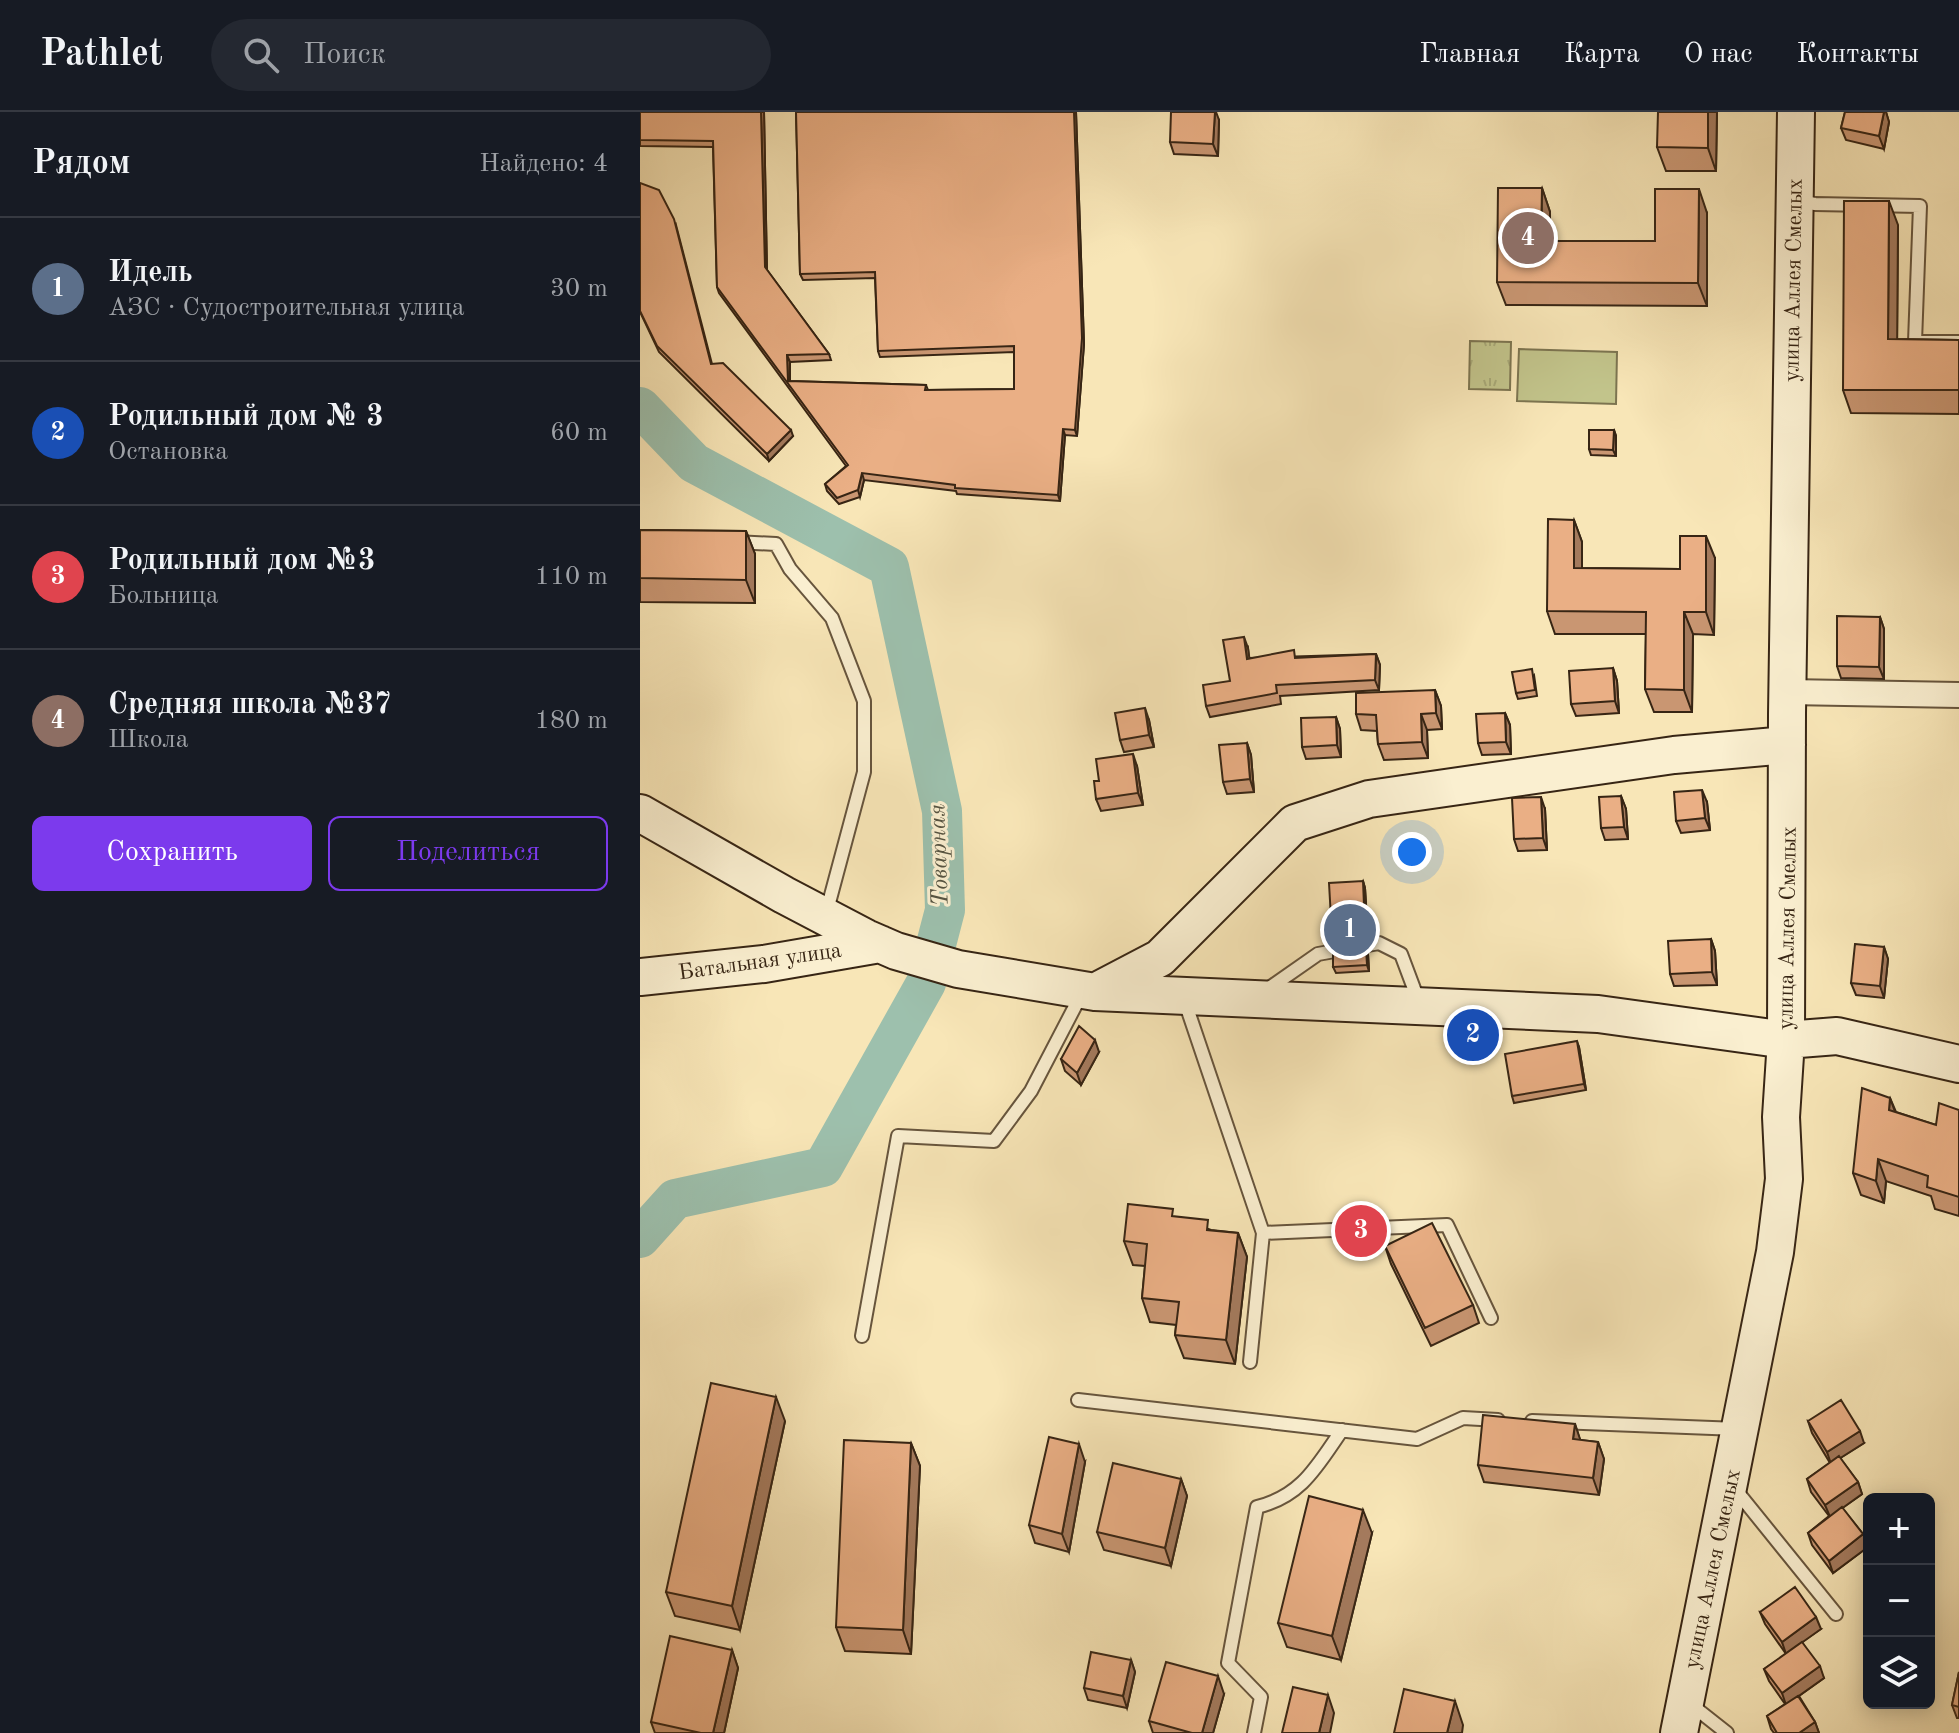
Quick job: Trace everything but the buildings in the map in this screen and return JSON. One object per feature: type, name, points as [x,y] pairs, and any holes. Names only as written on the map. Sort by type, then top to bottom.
[{"type":"main road","name":"улица Аллея Смелых","points":[[1682,1717],[1775,1252],[1784,1179],[1781,1117],[1786,1040],[1796,112]]},
{"type":"main road","points":[[1089,991],[1160,958],[1295,823],[1369,799],[1674,755],[1787,745]]},
{"type":"main road","points":[[640,813],[784,895],[888,948],[958,969],[1089,991],[1598,1014],[1786,1040],[1837,1036],[1959,1064]]},
{"type":"main road","points":[[764,964],[777,954],[783,943],[789,913],[784,895]]},
{"type":"main road","name":"Батальная улица","points":[[640,977],[888,948]]},
{"type":"main road","points":[[1160,958],[1158,971],[1164,983],[1183,996]]},
{"type":"street","points":[[1788,692],[1959,695]]},
{"type":"lane","points":[[1796,200],[1815,204],[1920,206],[1915,342],[1959,342]]},
{"type":"lane","points":[[722,541],[776,544],[790,569],[832,618],[864,701],[864,772],[825,917]]},
{"type":"lane","points":[[1252,999],[1318,954],[1379,943],[1401,954],[1421,1006]]},
{"type":"lane","points":[[862,1336],[898,1136],[994,1141],[1031,1091],[1089,991]]},
{"type":"lane","points":[[1183,996],[1263,1233],[1250,1362]]},
{"type":"lane","points":[[1263,1233],[1447,1225],[1491,1318]]},
{"type":"lane","points":[[1078,1400],[1417,1439],[1463,1418],[1509,1420]]},
{"type":"lane","points":[[1524,1421],[1741,1429]]},
{"type":"lane","points":[[1254,1733],[1261,1697],[1228,1663],[1257,1507],[1278,1502],[1302,1486],[1342,1430]]},
{"type":"lane","points":[[1730,1484],[1836,1614]]},
{"type":"lane","points":[[1682,1717],[1727,1733]]},
{"type":"green space","points":[[1470,341],[1511,342],[1510,390],[1469,389]]},
{"type":"green space","points":[[1519,349],[1617,352],[1616,404],[1517,401]]},
{"type":"waterway","name":"Товарная","points":[[640,407],[694,463],[889,567],[942,811],[945,910],[926,983],[823,1167],[675,1199],[640,1238]]},
{"type":"place","name":"Средняя школа №37","points":[[1528,238]]},
{"type":"place","name":"Идель","points":[[1350,930]]},
{"type":"place","name":"Родильный дом № 3","points":[[1473,1035]]},
{"type":"place","name":"Родильный дом №3","points":[[1361,1231]]}]
